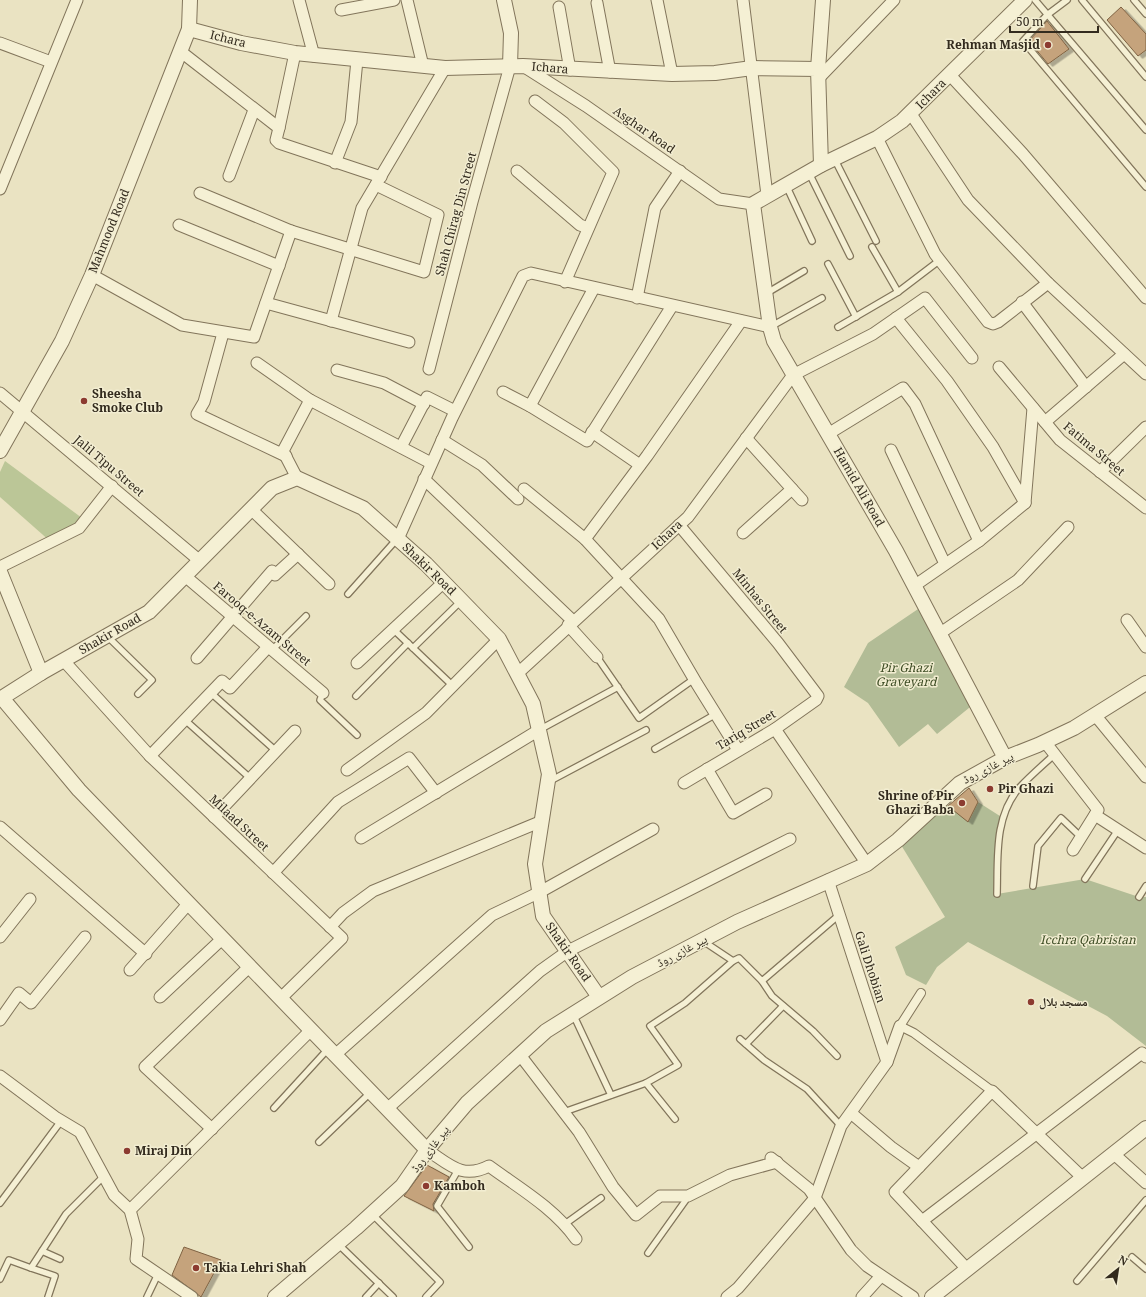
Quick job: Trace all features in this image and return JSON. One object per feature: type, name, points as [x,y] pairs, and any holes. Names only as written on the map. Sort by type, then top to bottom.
[{"type":"street","points":[[0,189],[77,0]]},
{"type":"street","name":"Mahmood Road","points":[[0,451],[24,411],[62,341],[92,275],[189,29],[190,0]]},
{"type":"street","points":[[299,0],[314,56]]},
{"type":"street","points":[[341,10],[394,0]]},
{"type":"street","points":[[406,0],[423,66]]},
{"type":"street","points":[[504,0],[516,66]]},
{"type":"street","points":[[657,0],[672,74]]},
{"type":"street","points":[[743,0],[767,194]]},
{"type":"street","points":[[821,165],[818,74],[823,0]]},
{"type":"street","points":[[818,74],[894,0]]},
{"type":"street","name":"Ichara","points":[[753,204],[767,194],[821,165],[835,160],[877,138],[911,114],[1025,0]]},
{"type":"street","points":[[597,3],[610,72]]},
{"type":"street","points":[[559,7],[570,70]]},
{"type":"street","name":"Ichara","points":[[189,29],[241,43],[314,56],[445,68],[516,66],[570,70],[672,74],[715,73],[752,68],[818,74]]},
{"type":"street","points":[[0,43],[52,62]]},
{"type":"street","points":[[180,51],[279,128]]},
{"type":"street","points":[[200,193],[291,230],[424,272],[438,215],[379,181],[335,163],[278,143],[276,140],[295,53]]},
{"type":"street","points":[[335,163],[351,122],[357,60]]},
{"type":"street","name":"Asghar Road","points":[[516,66],[586,106],[719,199],[753,204]]},
{"type":"street","name":"Shah Chirag Din Street","points":[[429,369],[472,202],[516,66]]},
{"type":"street","points":[[331,321],[362,208],[445,68]]},
{"type":"street","points":[[950,75],[1023,154],[1146,298]]},
{"type":"street","points":[[535,101],[564,124],[613,172],[565,282]]},
{"type":"street","points":[[229,176],[254,110]]},
{"type":"street","points":[[911,114],[968,200],[1048,283],[1146,374]]},
{"type":"street","points":[[877,138],[935,254],[988,322],[993,324],[998,322],[1048,283]]},
{"type":"street","points":[[517,171],[580,225],[588,228]]},
{"type":"street","points":[[638,298],[655,208],[680,171]]},
{"type":"street","name":"Hamid Ali Road","points":[[753,204],[770,327],[774,341],[914,586],[1004,758]]},
{"type":"street","points":[[179,225],[279,266]]},
{"type":"street","points":[[92,275],[182,324],[223,333],[254,337],[291,230]]},
{"type":"street","points":[[398,539],[455,411],[523,276],[531,273],[565,282],[770,327]]},
{"type":"street","points":[[530,406],[594,288]]},
{"type":"street","points":[[793,375],[873,334],[925,298],[972,358]]},
{"type":"street","points":[[1022,302],[1086,387]]},
{"type":"street","points":[[266,303],[409,342]]},
{"type":"street","points":[[503,392],[530,406],[587,441],[672,306]]},
{"type":"street","points":[[896,318],[947,381],[993,447],[1025,503]]},
{"type":"street","points":[[585,539],[640,465],[741,321]]},
{"type":"street","points":[[223,333],[204,402],[197,414],[286,456]]},
{"type":"street","points":[[1045,422],[1124,354]]},
{"type":"street","points":[[256,363],[310,400],[431,463]]},
{"type":"street","name":"Fatima Street","points":[[999,367],[1060,440],[1146,508]]},
{"type":"street","points":[[337,370],[384,383],[424,404]]},
{"type":"street","name":"Ichara","points":[[517,674],[688,517],[793,375]]},
{"type":"street","points":[[828,434],[904,388],[915,404],[979,541]]},
{"type":"street","name":"Jalil Tipu Street","points":[[0,393],[24,411],[200,561]]},
{"type":"street","points":[[401,447],[427,397],[455,411]]},
{"type":"street","points":[[297,478],[283,451],[310,400]]},
{"type":"street","points":[[914,586],[979,541],[1025,503],[1033,408]]},
{"type":"street","points":[[1100,472],[1146,427]]},
{"type":"street","points":[[592,432],[640,465]]},
{"type":"street","points":[[746,438],[802,500]]},
{"type":"street","points":[[442,440],[482,465],[518,499]]},
{"type":"street","points":[[891,450],[945,564]]},
{"type":"street","name":"Shakir Road","points":[[1,699],[41,673],[149,612],[272,488],[297,478],[363,508],[444,582],[499,639],[533,704],[549,774],[535,864],[543,916],[600,997]]},
{"type":"street","points":[[424,479],[571,623],[596,657]]},
{"type":"street","points":[[0,566],[79,528],[112,486]]},
{"type":"street","points":[[524,489],[585,539],[659,619],[738,750]]},
{"type":"street","points":[[744,532],[792,489]]},
{"type":"street","points":[[251,509],[328,584]]},
{"type":"street","name":"Minhas Street","points":[[679,525],[778,643],[818,696]]},
{"type":"street","points":[[939,634],[1018,580],[1068,527]]},
{"type":"street","points":[[197,658],[272,571],[275,575],[298,554]]},
{"type":"street","points":[[0,572],[41,673]]},
{"type":"street","name":"Farooq-e-Azam Street","points":[[185,576],[323,693]]},
{"type":"street","points":[[357,663],[444,582]]},
{"type":"street","points":[[1127,620],[1146,647]]},
{"type":"street","points":[[347,770],[426,713],[499,639]]},
{"type":"street","points":[[150,756],[222,682],[230,688],[270,648]]},
{"type":"street","name":"Milaad Street","points":[[64,661],[150,756],[342,938],[280,999]]},
{"type":"street","name":"پیر غازی روڈ","points":[[281,1295],[402,1186],[427,1150],[466,1103],[546,1031],[632,977],[737,922],[828,880],[867,864],[889,848],[960,783],[1004,758],[1045,742],[1145,686]]},
{"type":"street","name":"Tariq Street","points":[[684,783],[775,729],[816,700],[818,696]]},
{"type":"street","points":[[1,699],[79,790],[427,1150],[458,1170],[472,1173],[489,1166],[541,1204],[565,1224],[576,1239]]},
{"type":"street","points":[[1095,715],[1146,777]]},
{"type":"street","points":[[775,729],[867,864]]},
{"type":"street","points":[[361,838],[539,730]]},
{"type":"street","points":[[214,817],[295,731]]},
{"type":"street","points":[[1045,742],[1098,810],[1073,850]]},
{"type":"street","points":[[273,873],[338,802],[410,758],[436,793]]},
{"type":"street","points":[[707,769],[733,813],[766,794]]},
{"type":"street","points":[[1095,814],[1146,848]]},
{"type":"street","points":[[330,927],[343,913],[373,891],[542,821]]},
{"type":"street","points":[[0,827],[146,954]]},
{"type":"street","points":[[332,1052],[492,915],[540,892],[653,829]]},
{"type":"street","points":[[387,1109],[540,971],[568,951],[790,839]]},
{"type":"street","name":"Gali Dhobian","points":[[828,880],[887,1062]]},
{"type":"street","points":[[0,937],[30,899]]},
{"type":"street","points":[[130,970],[146,954],[189,903]]},
{"type":"street","points":[[0,1020],[19,993],[31,1003],[85,937]]},
{"type":"street","points":[[160,997],[222,939]]},
{"type":"street","points":[[212,1129],[145,1067],[249,967]]},
{"type":"street","points":[[727,1297],[738,1288],[814,1198],[841,1126],[887,1062],[900,1026],[921,993]]},
{"type":"street","points":[[900,1026],[914,1034],[992,1091],[1083,1178]]},
{"type":"street","points":[[130,1210],[311,1030]]},
{"type":"street","points":[[922,1221],[1038,1134],[1142,1053],[1146,1057]]},
{"type":"street","points":[[520,1055],[579,1132],[613,1186],[636,1215],[660,1196],[688,1196],[730,1175],[773,1160],[809,1189],[851,1250],[881,1276],[913,1297]]},
{"type":"street","points":[[0,1076],[61,1121],[80,1132],[114,1195],[130,1210],[138,1239],[136,1259],[192,1297]]},
{"type":"street","points":[[967,1269],[895,1192],[992,1091]]},
{"type":"street","points":[[851,1113],[891,1147],[919,1167]]},
{"type":"street","points":[[932,1297],[1146,1128]]},
{"type":"street","points":[[1114,1154],[1146,1183]]},
{"type":"street","points":[[862,1297],[881,1276]]},
{"type":"lane","points":[[1036,0],[1047,15],[1146,130]]},
{"type":"lane","points":[[1067,0],[1047,15],[1023,41],[1146,187]]},
{"type":"lane","points":[[1082,0],[1146,77]]},
{"type":"lane","points":[[1134,0],[1146,14]]},
{"type":"lane","points":[[835,160],[876,241]]},
{"type":"lane","points":[[808,172],[850,256]]},
{"type":"lane","points":[[786,185],[812,241]]},
{"type":"lane","points":[[872,247],[898,292]]},
{"type":"lane","points":[[838,327],[898,292],[940,260]]},
{"type":"lane","points":[[828,264],[856,316]]},
{"type":"lane","points":[[765,293],[804,271]]},
{"type":"lane","points":[[770,327],[822,298]]},
{"type":"lane","points":[[348,594],[398,539]]},
{"type":"lane","points":[[413,648],[462,601]]},
{"type":"lane","points":[[270,648],[306,616]]},
{"type":"lane","points":[[394,629],[453,686]]},
{"type":"lane","points":[[107,636],[152,680],[138,694]]},
{"type":"lane","points":[[356,696],[408,643]]},
{"type":"lane","points":[[596,657],[640,718],[694,679]]},
{"type":"lane","points":[[539,730],[618,687]]},
{"type":"lane","points":[[211,693],[276,751]]},
{"type":"lane","points":[[323,693],[320,700],[358,734]]},
{"type":"lane","points":[[655,749],[716,714]]},
{"type":"lane","points":[[185,720],[250,778]]},
{"type":"lane","points":[[548,782],[646,730]]},
{"type":"lane","points":[[997,894],[999,841],[1004,812],[1019,788],[1055,754]]},
{"type":"lane","points":[[1033,886],[1038,846],[1061,818],[1081,837]]},
{"type":"lane","points":[[1086,879],[1118,830]]},
{"type":"lane","points":[[1139,897],[1146,886]]},
{"type":"lane","points":[[762,981],[840,915]]},
{"type":"lane","points":[[703,941],[733,961]]},
{"type":"lane","points":[[564,1112],[646,1083],[678,1066],[650,1026],[685,1002],[733,961],[739,958],[762,981],[772,996],[813,1031],[837,1056]]},
{"type":"lane","points":[[746,1044],[783,1006]]},
{"type":"lane","points":[[573,1014],[611,1095]]},
{"type":"lane","points":[[740,1039],[764,1060],[807,1090],[841,1126]]},
{"type":"lane","points":[[274,1108],[332,1052]]},
{"type":"lane","points":[[646,1083],[675,1119]]},
{"type":"lane","points":[[319,1142],[371,1092]]},
{"type":"lane","points":[[0,1203],[61,1121]]},
{"type":"lane","points":[[458,1170],[438,1206],[469,1247]]},
{"type":"lane","points":[[30,1268],[66,1214],[104,1176]]},
{"type":"lane","points":[[648,1253],[688,1196]]},
{"type":"lane","points":[[565,1224],[601,1198]]},
{"type":"lane","points":[[1077,1281],[1146,1200]]},
{"type":"lane","points":[[371,1214],[440,1282],[426,1297]]},
{"type":"lane","points":[[338,1243],[393,1297]]},
{"type":"lane","points":[[42,1251],[60,1259]]},
{"type":"lane","points":[[1132,1257],[1146,1269]]},
{"type":"lane","points":[[0,1279],[9,1260],[55,1276],[48,1297]]},
{"type":"lane","points":[[147,1297],[158,1274]]},
{"type":"lane","points":[[366,1297],[379,1284]]},
{"type":"green space","points":[[5,461],[82,518],[51,542],[0,497],[0,472]]},
{"type":"green space","name":"Pir Ghazi Graveyard","points":[[924,605],[975,703],[937,734],[928,724],[899,747],[868,703],[844,687],[868,643]]},
{"type":"green space","name":"Icchra Qabristan","points":[[940,800],[968,821],[978,802],[1003,818],[997,894],[1085,879],[1139,897],[1146,897],[1146,1046],[1107,1016],[968,942],[937,967],[926,985],[906,975],[895,947],[945,917],[898,840]]},
{"type":"building","points":[[1121,7],[1146,34],[1146,50],[1138,56],[1107,20]]},
{"type":"building","name":"Rehman Masjid","points":[[1047,21],[1069,49],[1048,64],[1029,41]]},
{"type":"building","name":"Shrine of Pir Ghazi Baba","points":[[969,788],[978,802],[968,822],[948,806]]},
{"type":"building","name":"Kamboh","points":[[427,1165],[449,1177],[433,1204],[434,1211],[404,1196]]},
{"type":"building","name":"Takia Lehri Shah","points":[[184,1247],[221,1260],[201,1297],[172,1275]]},
{"type":"place","name":"Rehman Masjid","points":[[1048,45]]},
{"type":"place","name":"Sheesha Smoke Club","points":[[84,401]]},
{"type":"place","name":"Pir Ghazi","points":[[990,789]]},
{"type":"place","name":"Shrine of Pir Ghazi Baba","points":[[962,803]]},
{"type":"place","name":"مسجد بلال","points":[[1031,1002]]},
{"type":"place","name":"Miraj Din","points":[[127,1151]]},
{"type":"place","name":"Kamboh","points":[[426,1186]]},
{"type":"place","name":"Takia Lehri Shah","points":[[196,1268]]}]
